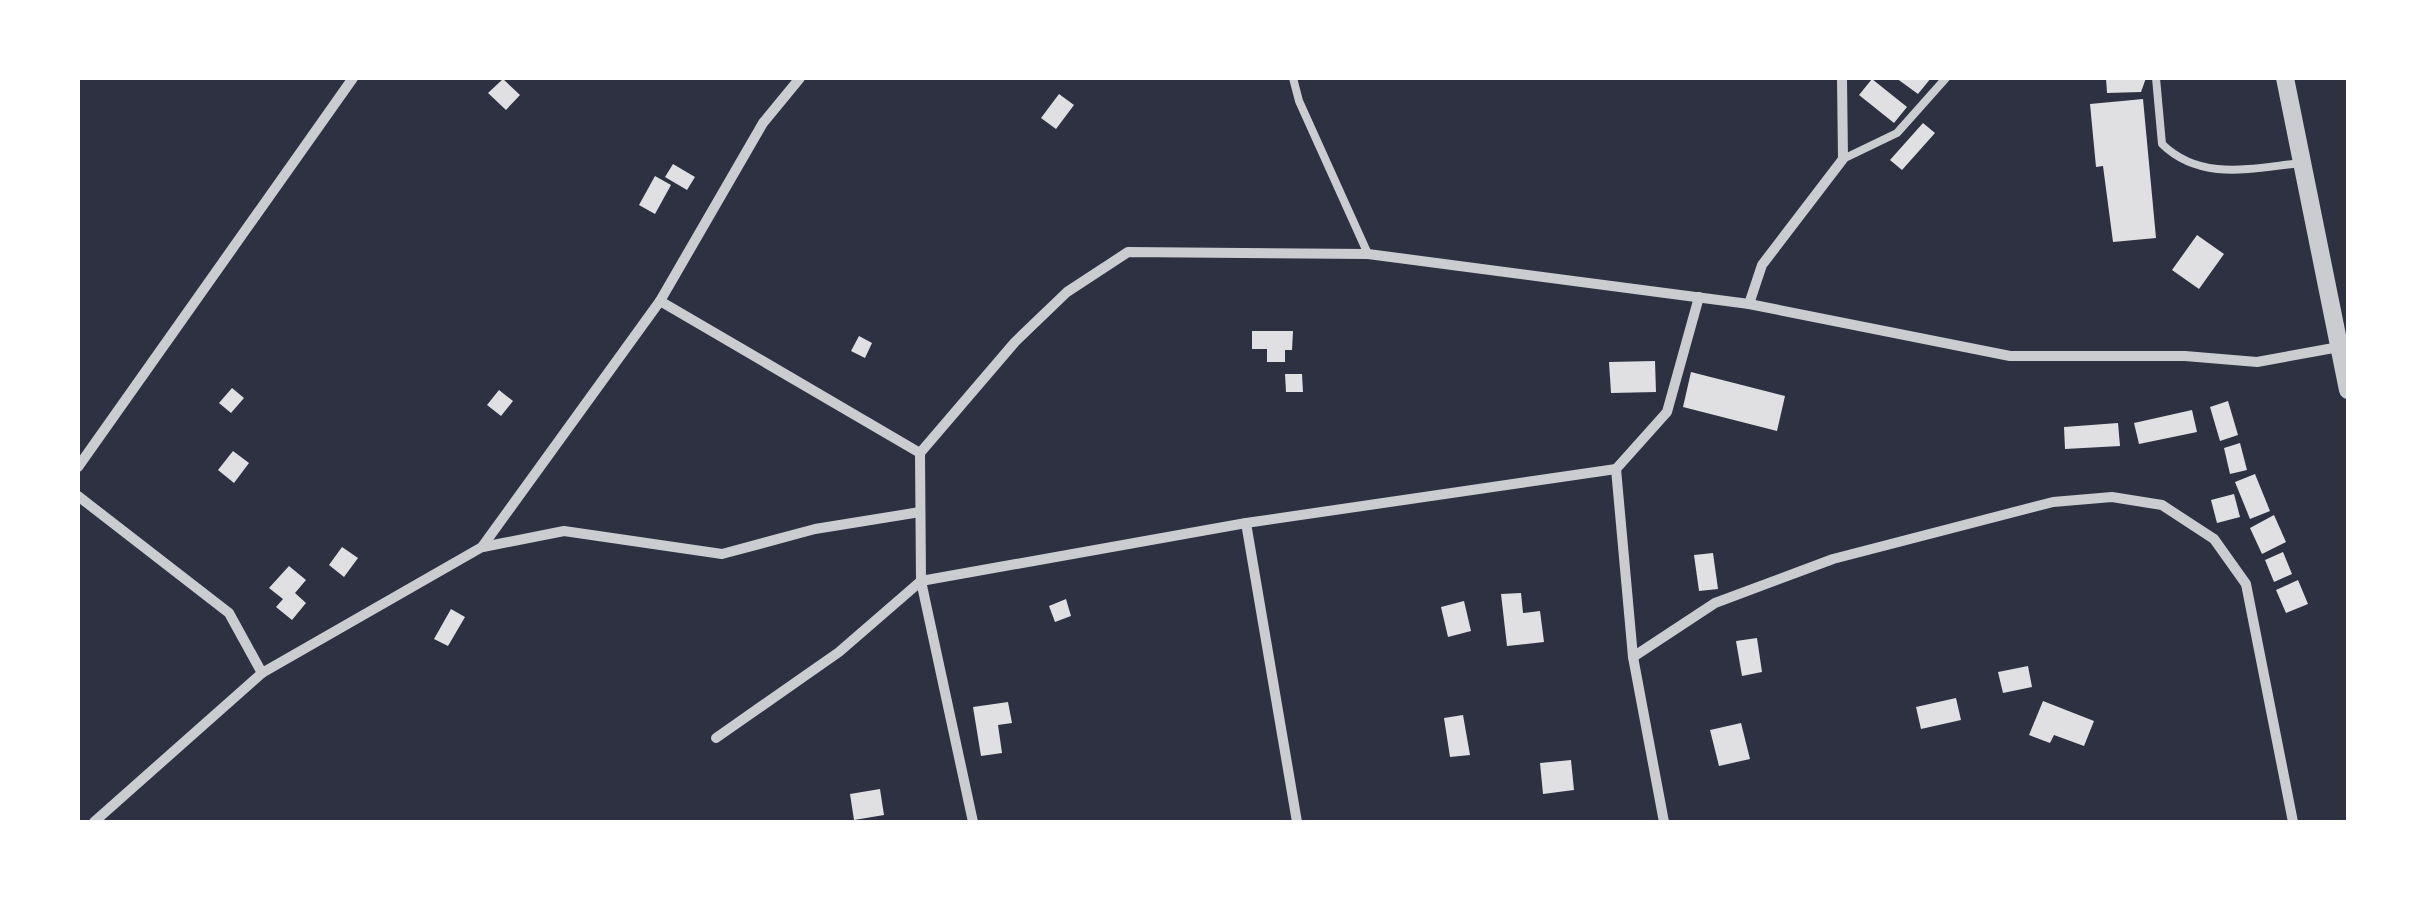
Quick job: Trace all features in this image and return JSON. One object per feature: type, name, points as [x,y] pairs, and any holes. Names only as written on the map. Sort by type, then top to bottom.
[{"type":"street","points":[[78,467],[353,78]]},
{"type":"street","points":[[482,547],[660,302],[762,123],[800,78]]},
{"type":"street","points":[[1749,304],[1762,264],[1842,159],[1842,78]]},
{"type":"street","points":[[2285,78],[2348,390]]},
{"type":"street","points":[[973,822],[921,581],[920,453],[1054,304],[1128,252],[1368,254],[1749,304],[2010,356],[2185,356],[2256,362],[2339,347]]},
{"type":"street","points":[[716,738],[838,652],[921,581],[1246,523],[1616,469],[1666,412],[1698,297]]},
{"type":"street","points":[[660,302],[920,453]]},
{"type":"street","points":[[1616,469],[1633,657],[1664,822]]},
{"type":"street","points":[[78,496],[229,613],[262,673]]},
{"type":"street","points":[[1633,657],[1716,603],[1833,560],[2053,502],[2112,498],[2162,504],[2214,539],[2246,584],[2293,822]]},
{"type":"street","points":[[94,822],[262,673],[482,547],[564,531],[722,554],[815,528],[920,512]]},
{"type":"street","points":[[1246,523],[1297,822]]},
{"type":"lane","points":[[1293,78],[1298,101],[1368,254]]},
{"type":"lane","points":[[1842,159],[1896,134],[1946,78]]},
{"type":"lane","points":[[2156,78],[2162,144],[2178,160],[2214,172],[2302,163]]},
{"type":"building","points":[[1896,78],[1931,78],[1918,94]]},
{"type":"building","points":[[2106,78],[2146,78],[2141,92],[2107,93]]},
{"type":"building","points":[[503,79],[520,95],[506,110],[488,93]]},
{"type":"building","points":[[1872,79],[1907,107],[1894,123],[1859,95]]},
{"type":"building","points":[[1059,94],[1074,105],[1056,129],[1041,118]]},
{"type":"building","points":[[2143,99],[2156,238],[2113,242],[2103,166],[2096,167],[2090,104]]},
{"type":"building","points":[[1923,123],[1935,133],[1902,170],[1890,160]]},
{"type":"building","points":[[673,164],[695,177],[687,190],[665,177]]},
{"type":"building","points":[[655,176],[671,185],[655,214],[639,205]]},
{"type":"building","points":[[2197,235],[2224,254],[2199,289],[2172,270]]},
{"type":"building","points":[[1252,331],[1293,331],[1292,350],[1285,350],[1285,362],[1267,362],[1267,349],[1252,349]]},
{"type":"building","points":[[859,336],[872,343],[865,358],[851,351]]},
{"type":"building","points":[[1655,361],[1656,392],[1611,393],[1609,362]]},
{"type":"building","points":[[1691,372],[1785,396],[1777,431],[1683,407]]},
{"type":"building","points":[[1285,374],[1302,374],[1303,392],[1286,392]]},
{"type":"building","points":[[232,388],[244,398],[231,413],[219,403]]},
{"type":"building","points":[[499,390],[513,401],[501,416],[487,405]]},
{"type":"building","points":[[2228,401],[2238,435],[2220,441],[2210,407]]},
{"type":"building","points":[[2192,410],[2197,432],[2139,444],[2134,423]]},
{"type":"building","points":[[2118,423],[2120,446],[2065,449],[2064,427]]},
{"type":"building","points":[[2240,443],[2247,470],[2230,474],[2224,448]]},
{"type":"building","points":[[233,451],[249,463],[234,483],[218,470]]},
{"type":"building","points":[[2255,474],[2270,511],[2250,519],[2235,482]]},
{"type":"building","points":[[2234,494],[2240,517],[2217,523],[2211,500]]},
{"type":"building","points":[[2274,515],[2286,542],[2262,554],[2250,528]]},
{"type":"building","points":[[342,547],[358,558],[344,577],[329,565]]},
{"type":"building","points":[[2283,552],[2292,574],[2274,582],[2265,560]]},
{"type":"building","points":[[1713,553],[1718,589],[1699,591],[1694,555]]},
{"type":"building","points":[[289,566],[306,580],[295,593],[306,603],[292,620],[276,607],[283,599],[269,588]]},
{"type":"building","points":[[2298,580],[2308,604],[2286,613],[2276,590]]},
{"type":"building","points":[[1521,593],[1523,613],[1540,611],[1544,642],[1507,646],[1501,594]]},
{"type":"building","points":[[1066,599],[1071,616],[1055,622],[1049,606]]},
{"type":"building","points":[[1464,601],[1471,631],[1448,637],[1441,607]]},
{"type":"building","points":[[451,609],[465,617],[448,646],[434,639]]},
{"type":"building","points":[[1757,638],[1762,672],[1742,676],[1736,641]]},
{"type":"building","points":[[2028,666],[2032,687],[2003,693],[1998,672]]},
{"type":"building","points":[[1956,698],[1961,720],[1921,729],[1916,707]]},
{"type":"building","points":[[2043,701],[2094,721],[2084,746],[2054,735],[2050,743],[2029,735]]},
{"type":"building","points":[[1008,702],[1012,723],[998,725],[1002,753],[981,756],[973,707]]},
{"type":"building","points":[[1463,715],[1470,755],[1450,757],[1444,718]]},
{"type":"building","points":[[1741,723],[1750,759],[1719,766],[1710,730]]},
{"type":"building","points":[[1571,760],[1574,790],[1543,794],[1540,763]]},
{"type":"building","points":[[880,789],[884,815],[854,820],[850,794]]}]
